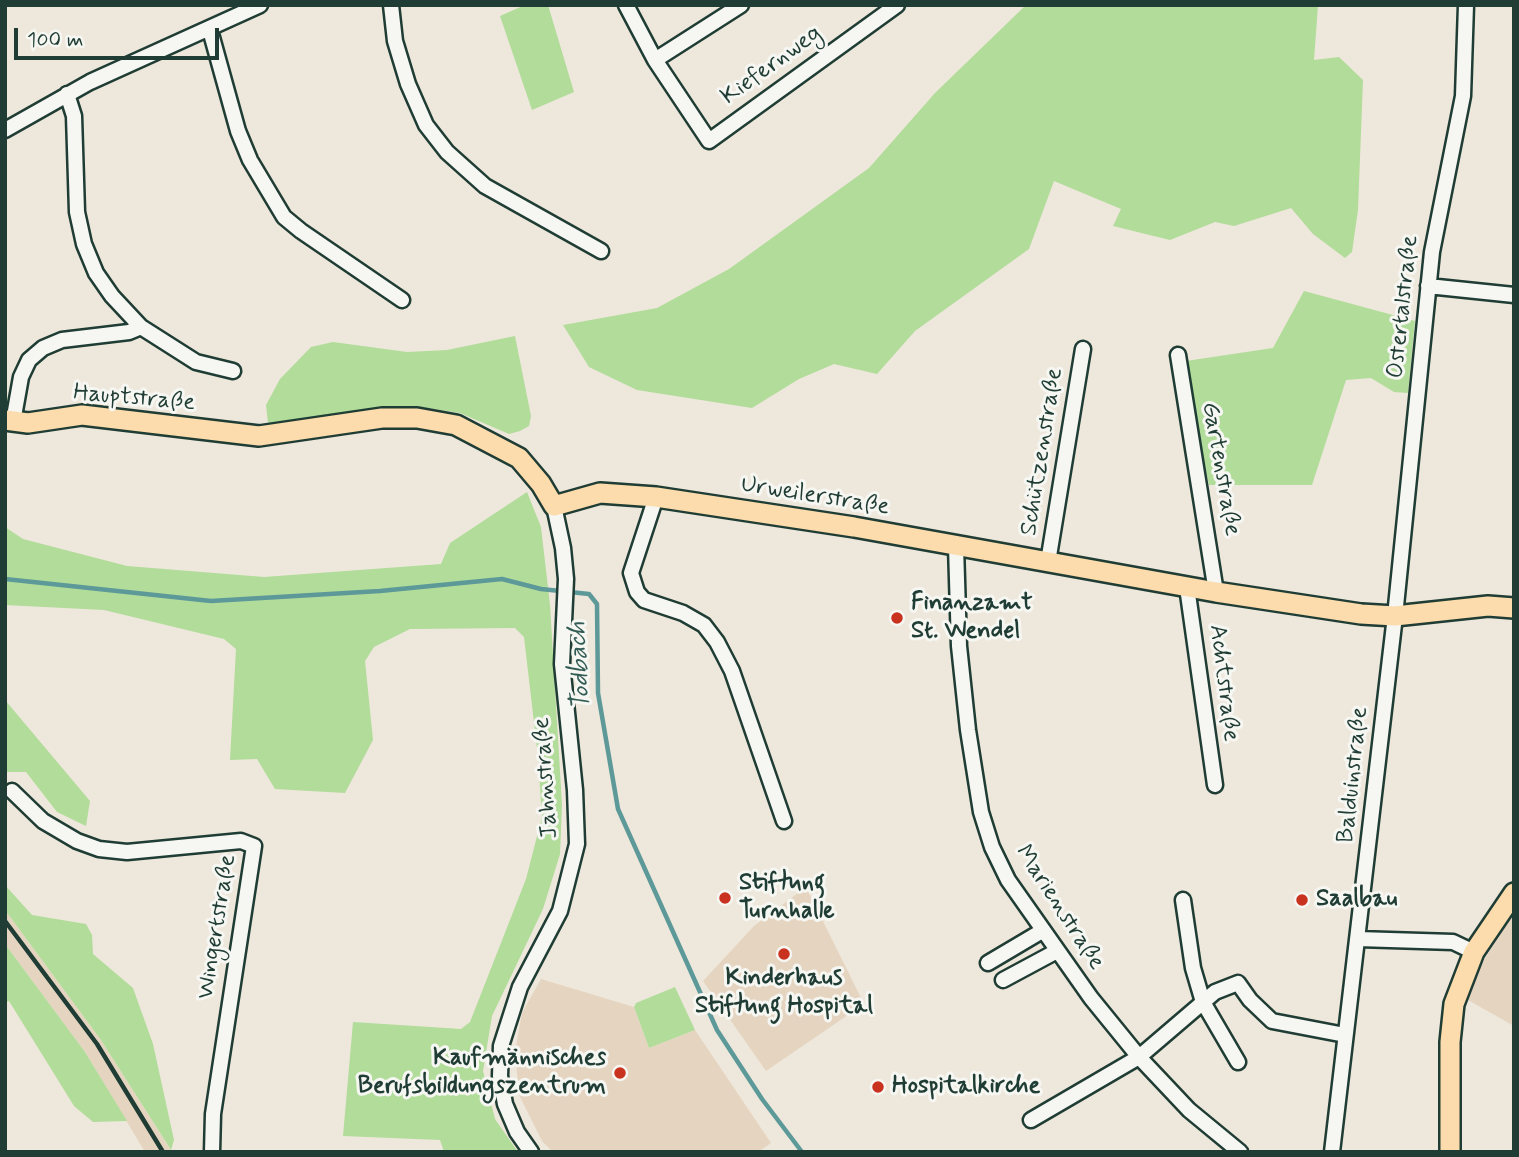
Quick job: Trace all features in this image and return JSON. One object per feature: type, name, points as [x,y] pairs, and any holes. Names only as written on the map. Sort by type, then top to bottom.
[{"type":"main road","name":"Hauptstraße","points":[[9,421],[82,415],[258,436],[382,418],[416,418],[456,425],[520,458],[541,484],[554,506]]},
{"type":"main road","name":"Urweilerstraße","points":[[554,506],[600,493],[656,497],[1216,592],[1395,616],[1488,606],[1514,608]]},
{"type":"main road","points":[[1451,1152],[1450,1042],[1454,1004],[1474,952],[1514,893]]},
{"type":"street","points":[[5,130],[67,94],[260,5]]},
{"type":"street","points":[[391,5],[395,41],[408,84],[426,125],[447,152],[485,186],[601,251]]},
{"type":"street","points":[[626,5],[655,60],[741,5]]},
{"type":"street","name":"Kiefernweg","points":[[655,60],[709,141],[897,5]]},
{"type":"street","name":"Ostertalstraße","points":[[1395,616],[1438,212],[1464,96],[1466,5]]},
{"type":"street","points":[[210,30],[238,131],[250,160],[279,208],[301,231],[402,300]]},
{"type":"street","points":[[67,94],[74,116],[77,212],[84,244],[96,272],[112,296],[141,327],[196,362],[233,371]]},
{"type":"street","points":[[1429,286],[1514,295]]},
{"type":"street","points":[[9,421],[21,377],[29,360],[43,348],[62,340],[130,332],[141,327]]},
{"type":"street","name":"Schützenstraße","points":[[1048,562],[1083,349]]},
{"type":"street","name":"Gartenstraße","points":[[1178,355],[1216,592]]},
{"type":"street","points":[[656,497],[631,573],[637,592],[644,600],[683,613],[704,625],[717,642],[732,671],[784,821]]},
{"type":"street","name":"Jahnstraße","points":[[531,1152],[517,1132],[505,1104],[500,1076],[501,1046],[520,988],[560,911],[577,844],[575,790],[562,675],[566,579],[554,506]]},
{"type":"street","name":"Marienstraße","points":[[956,546],[959,646],[981,813],[992,847],[1008,880],[1042,931],[1139,1057],[1189,1110],[1240,1152]]},
{"type":"street","name":"Achtstraße","points":[[1187,587],[1215,785]]},
{"type":"street","name":"Balduinstraße","points":[[1332,1152],[1395,616]]},
{"type":"street","name":"Wingertstraße","points":[[12,791],[43,821],[77,841],[100,849],[127,852],[241,841],[254,846],[213,1114],[212,1152]]},
{"type":"street","points":[[1184,900],[1193,968],[1203,1002],[1238,1062]]},
{"type":"street","points":[[988,963],[1042,931]]},
{"type":"street","points":[[1358,939],[1453,942],[1474,952]]},
{"type":"street","points":[[1003,981],[1056,951]]},
{"type":"street","points":[[1031,1119],[1139,1057],[1215,992],[1238,983],[1250,1000],[1272,1021],[1345,1035]]},
{"type":"shaded area","name":"Kinderhaus Stiftung Hospital","points":[[806,887],[864,1004],[766,1071],[703,981],[754,926]]},
{"type":"shaded area","points":[[5,910],[101,1040],[172,1152],[145,1152],[85,1052],[5,944]]},
{"type":"shaded area","points":[[1514,913],[1514,1026],[1468,1000],[1479,968]]},
{"type":"shaded area","name":"Kaufmännisches Berufsbildungszentrum","points":[[541,979],[634,1007],[649,1048],[695,1030],[771,1143],[758,1152],[553,1152],[542,1141],[519,1095],[515,1051],[522,1013]]},
{"type":"green space","points":[[525,5],[548,5],[574,92],[532,110],[500,16]]},
{"type":"green space","points":[[1026,5],[1318,5],[1314,60],[1339,57],[1363,80],[1358,210],[1352,252],[1345,258],[1313,234],[1291,208],[1234,226],[1215,222],[1170,240],[1113,226],[1121,209],[1054,181],[1029,249],[915,331],[877,374],[834,364],[799,379],[752,408],[637,390],[589,367],[563,325],[657,308],[729,269],[869,168],[935,93]]},
{"type":"green space","points":[[1304,291],[1415,321],[1408,393],[1394,392],[1371,378],[1346,380],[1312,485],[1209,485],[1184,366],[1186,361],[1273,348]]},
{"type":"green space","points":[[515,336],[531,416],[529,426],[520,431],[509,434],[460,413],[414,406],[268,423],[266,405],[280,379],[311,347],[333,342],[407,352],[447,350]]},
{"type":"green space","points":[[527,492],[541,527],[550,605],[562,805],[560,854],[543,909],[492,1016],[483,1071],[495,1119],[518,1152],[444,1152],[440,1140],[343,1136],[353,1022],[461,1029],[470,1022],[526,879],[542,817],[524,637],[515,628],[410,629],[374,647],[365,661],[373,740],[345,793],[275,789],[257,759],[230,760],[236,649],[224,639],[104,610],[5,605],[5,527],[23,539],[127,566],[264,577],[441,564],[450,543]]},
{"type":"green space","points":[[5,700],[90,801],[86,826],[57,812],[26,772],[5,772]]},
{"type":"green space","points":[[5,885],[32,915],[86,924],[92,935],[93,954],[133,988],[153,1044],[174,1140],[171,1150],[101,1040],[5,910]]},
{"type":"green space","points":[[5,944],[85,1052],[127,1121],[93,1122],[74,1106],[9,1001],[5,1002]]},
{"type":"green space","points":[[675,987],[695,1030],[649,1048],[634,1007],[636,1003]]},
{"type":"waterway","name":"Todbach","points":[[5,579],[211,601],[380,591],[502,579],[541,589],[589,594],[597,604],[598,693],[618,809],[717,1030],[762,1099],[802,1152]]},
{"type":"railway","points":[[5,921],[97,1044],[163,1152]]},
{"type":"place","name":"Finanzamt St. Wendel","points":[[897,618]]},
{"type":"place","name":"Stiftung Turnhalle","points":[[725,898]]},
{"type":"place","name":"Saalbau","points":[[1302,900]]},
{"type":"place","name":"Kinderhaus Stiftung Hospital","points":[[784,954]]},
{"type":"place","name":"Kaufmännisches Berufsbildungszentrum","points":[[620,1073]]},
{"type":"place","name":"Hospitalkirche","points":[[878,1087]]}]
